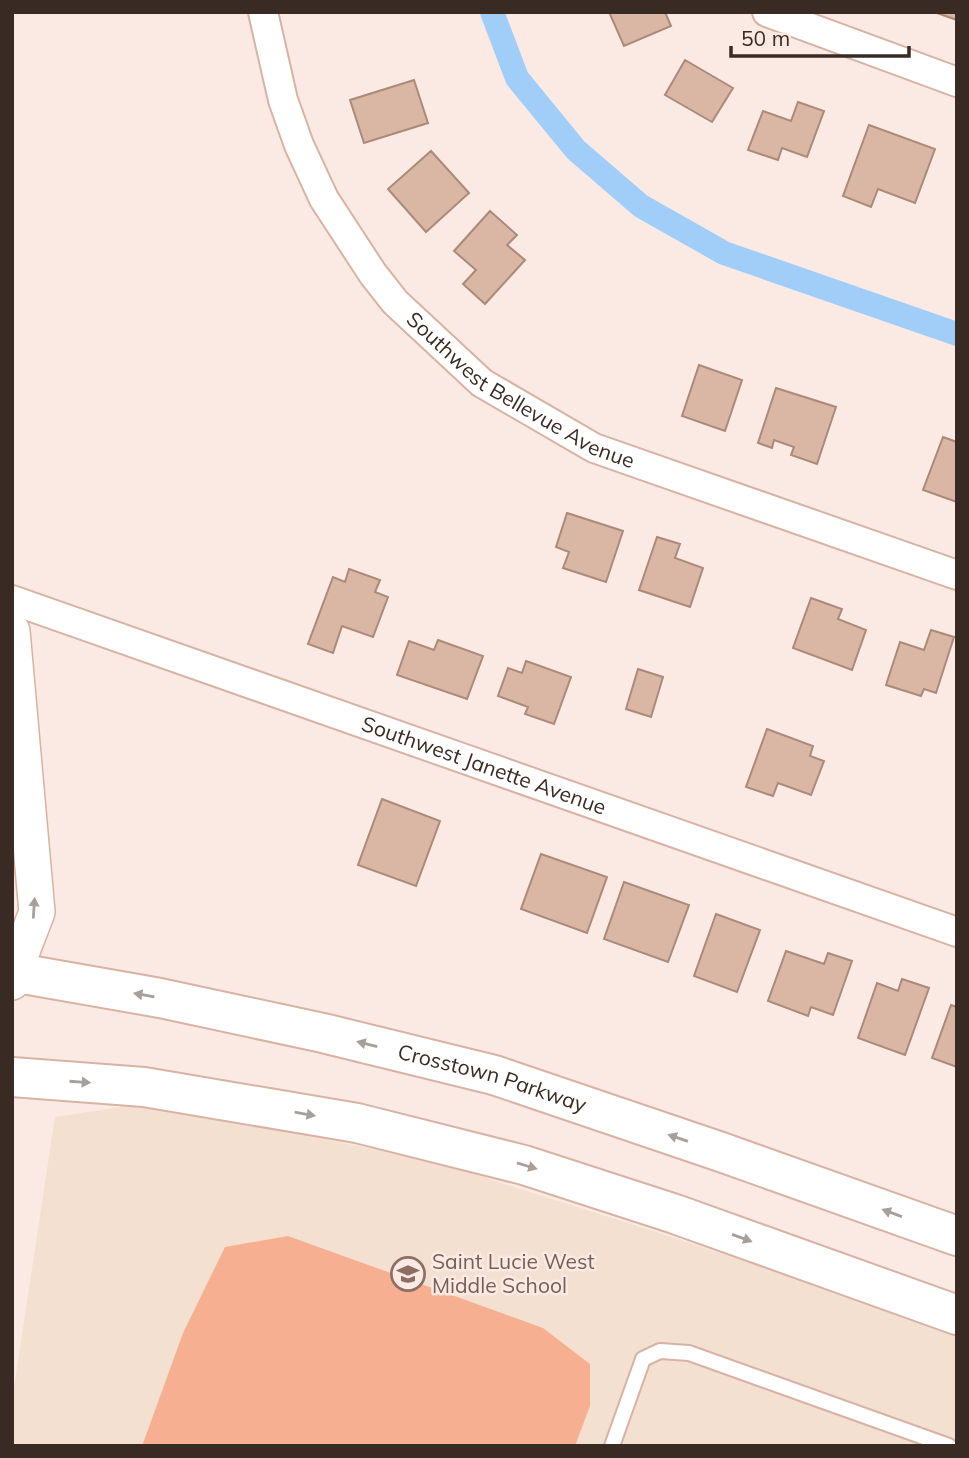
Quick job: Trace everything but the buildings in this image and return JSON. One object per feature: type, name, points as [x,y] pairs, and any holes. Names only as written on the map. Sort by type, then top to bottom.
[{"type":"main road","name":"Crosstown Parkway","points":[[13,974],[201,1006],[494,1075],[957,1236]]},
{"type":"main road","points":[[12,1077],[144,1087],[357,1123],[498,1158],[675,1214],[957,1315]]},
{"type":"street","name":"Southwest Bellevue Avenue","points":[[263,12],[283,100],[299,145],[324,198],[373,274],[396,302],[482,383],[594,448],[957,575]]},
{"type":"street","points":[[767,12],[957,82]]},
{"type":"street","name":"Southwest Janette Avenue","points":[[12,600],[957,932]]},
{"type":"street","points":[[12,631],[37,912],[13,974]]},
{"type":"lane","points":[[612,1446],[643,1359],[660,1351],[689,1353],[949,1446]]},
{"type":"shaded area","name":"Saint Lucie West Middle School","points":[[140,1104],[426,1159],[957,1332],[957,1446],[12,1446],[12,1401],[55,1117]]},
{"type":"shaded area","points":[[288,1236],[543,1328],[590,1364],[590,1406],[575,1446],[142,1446],[183,1333],[225,1247]]},
{"type":"waterway","points":[[492,12],[517,78],[576,150],[641,206],[724,253],[957,334]]},
{"type":"place","name":"Saint Lucie West Middle School","points":[[408,1274]]}]
